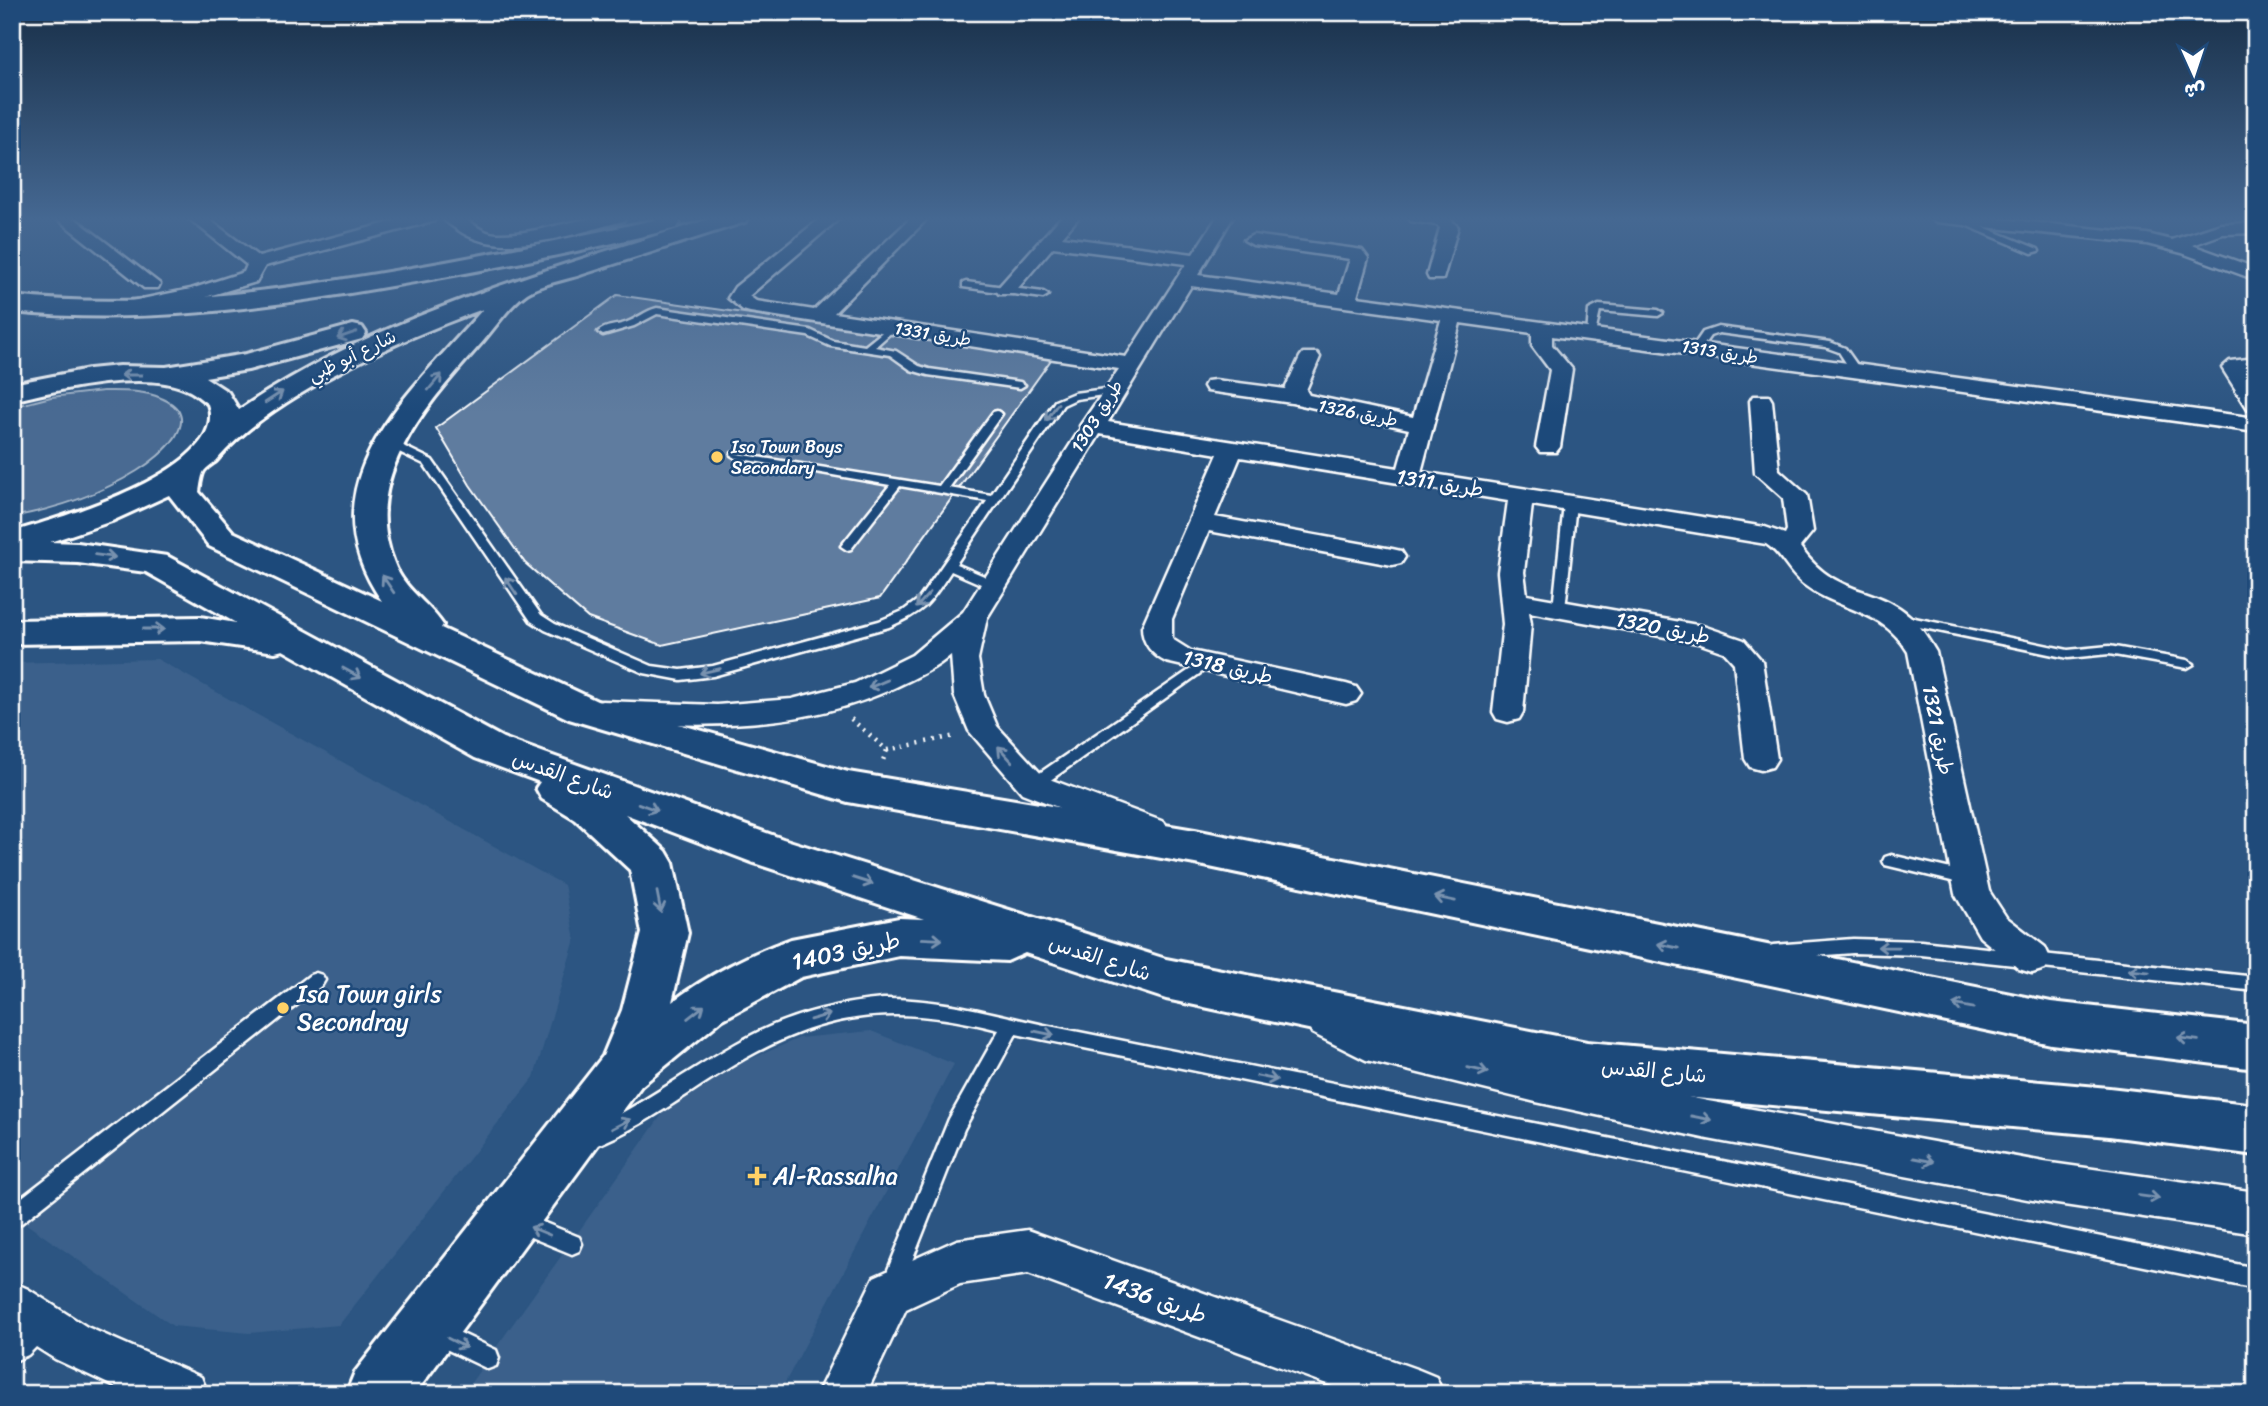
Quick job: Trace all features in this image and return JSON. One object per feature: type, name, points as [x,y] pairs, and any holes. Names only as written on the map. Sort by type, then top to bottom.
[{"type":"main road","points":[[12,304],[88,312],[180,310],[266,300],[371,283]]},
{"type":"main road","name":"شارع أبو ظبي","points":[[164,376],[248,362],[327,342],[498,283]]},
{"type":"main road","name":"شارع أبو ظبي","points":[[12,542],[71,526],[158,488],[189,467],[218,437],[281,393],[350,354],[429,320],[537,283]]},
{"type":"main road","points":[[454,647],[413,616],[385,582],[369,546],[365,510],[373,474],[390,439],[499,306],[521,288]]},
{"type":"main road","points":[[12,367],[94,377],[164,376],[201,386],[211,391],[223,403],[225,419],[218,437]]},
{"type":"main road","points":[[12,393],[94,377]]},
{"type":"main road","points":[[189,467],[183,493],[220,539],[583,710],[848,788],[1195,847],[1723,958],[2052,1023],[2256,1047]]},
{"type":"main road","name":"شارع القدس","points":[[12,551],[78,553],[155,563],[489,748],[769,851],[1166,979],[1587,1065],[2109,1112],[2256,1130]]},
{"type":"main road","points":[[12,632],[200,629],[295,642]]},
{"type":"main road","name":"طريق 1403","points":[[489,748],[590,807],[651,863],[665,933],[646,1010],[623,1070]]},
{"type":"main road","name":"طريق 1403","points":[[377,1394],[623,1070],[706,1004],[791,959],[899,937],[1059,944]]},
{"type":"street","points":[[88,312],[175,299],[218,283]]},
{"type":"street","points":[[247,283],[243,291],[251,297],[266,300]]},
{"type":"street","name":"طريق 1331","points":[[752,283],[738,298],[750,306],[1130,364]]},
{"type":"street","points":[[818,317],[853,283]]},
{"type":"street","points":[[1006,290],[1012,283]]},
{"type":"street","name":"طريق 1303","points":[[583,710],[693,717],[760,714],[832,702],[886,681],[932,655],[973,618],[1182,283]]},
{"type":"street","name":"طريق 1313","points":[[1211,283],[1697,348],[1859,375],[2256,425]]},
{"type":"street","points":[[1346,301],[1352,283]]},
{"type":"street","name":"طريق 1326","points":[[1407,478],[1452,315]]},
{"type":"street","points":[[1542,327],[1542,346],[1561,369],[1548,447]]},
{"type":"street","name":"طريق 1326","points":[[1310,356],[1295,390],[1297,397],[1312,404],[1421,425]]},
{"type":"street","points":[[2256,364],[2237,365],[2234,368],[2256,404]]},
{"type":"street","points":[[1215,386],[1297,397]]},
{"type":"street","points":[[1761,401],[1767,473],[1793,492],[1797,499],[1800,531],[1788,546]]},
{"type":"street","name":"طريق 1311","points":[[1091,426],[1765,536],[1788,546]]},
{"type":"street","name":"طريق 1318","points":[[1232,449],[1154,628],[1162,646],[1171,654],[1204,664],[1346,694]]},
{"type":"street","points":[[1508,712],[1517,624],[1511,572],[1521,496]]},
{"type":"street","points":[[1200,522],[1392,556]]},
{"type":"street","name":"طريق 1321","points":[[1788,546],[1809,577],[1823,586],[1882,609],[1900,619],[1914,635],[1923,652],[1968,879],[1980,910],[1993,927],[2032,958]]},
{"type":"street","name":"طريق 1320","points":[[1514,601],[1703,635],[1734,646],[1748,662],[1761,759]]},
{"type":"street","name":"طريق 1303","points":[[973,618],[964,659],[969,695],[984,731],[1033,785],[1195,847]]},
{"type":"street","points":[[1300,1007],[1366,1043],[1536,1084],[1709,1120],[2044,1182],[2256,1213]]},
{"type":"street","name":"طريق 1436","points":[[890,1293],[957,1262],[1028,1252],[1419,1394]]},
{"type":"street","points":[[841,1394],[890,1293]]},
{"type":"street","points":[[19,1321],[184,1394]]},
{"type":"lane","points":[[966,285],[1043,295]]},
{"type":"lane","points":[[1590,334],[1594,310],[1599,308],[1658,313]]},
{"type":"lane","points":[[603,332],[612,326],[631,324],[646,314],[657,311],[810,333],[831,343],[899,356],[910,365],[928,372],[1020,385]]},
{"type":"lane","points":[[867,349],[891,328]]},
{"type":"lane","points":[[390,439],[401,449],[428,462],[536,618],[562,633],[649,670],[689,674],[713,671],[884,624],[908,614],[924,602],[1059,403],[1074,396],[1114,391]]},
{"type":"lane","points":[[942,490],[997,414]]},
{"type":"lane","points":[[736,455],[994,499]]},
{"type":"lane","points":[[847,546],[898,482]]},
{"type":"lane","points":[[1559,609],[1570,504]]},
{"type":"lane","points":[[949,565],[994,585]]},
{"type":"lane","points":[[1900,619],[2068,654],[2109,650],[2187,663]]},
{"type":"lane","points":[[1033,785],[1204,664]]},
{"type":"lane","points":[[1891,861],[1968,879]]},
{"type":"lane","points":[[1723,958],[1853,946],[1921,948],[2256,984]]},
{"type":"lane","points":[[12,1218],[316,980]]},
{"type":"lane","points":[[559,1153],[639,1115],[748,1046],[787,1028],[825,1015],[865,1008],[904,1006],[953,1012],[2256,1279]]},
{"type":"lane","points":[[890,1293],[956,1125],[1012,1026]]},
{"type":"lane","points":[[509,1219],[572,1244]]},
{"type":"lane","points":[[427,1327],[488,1358]]},
{"type":"path","points":[[832,702],[887,750]]},
{"type":"path","points":[[887,750],[984,731]]},
{"type":"path","points":[[871,791],[887,750]]},
{"type":"shaded area","points":[[103,391],[147,394],[174,406],[180,415],[176,436],[168,447],[147,465],[108,487],[61,505],[12,517],[12,407],[51,397]]},
{"type":"shaded area","name":"Isa Town girls Secondray","points":[[157,659],[564,885],[575,939],[534,1077],[339,1325],[249,1333],[173,1326],[12,1214],[12,663]]},
{"type":"shaded area","name":"Al-Rassalha","points":[[871,1031],[954,1064],[779,1394],[463,1394],[666,1109],[728,1069],[799,1038]]},
{"type":"building","name":"Isa Town Boys Secondary","points":[[617,295],[1053,357],[880,598],[662,645],[588,618],[525,563],[470,485],[436,428]]},
{"type":"place","name":"Isa Town Boys Secondary","points":[[717,457]]},
{"type":"place","name":"Isa Town girls Secondray","points":[[283,1008]]},
{"type":"place","name":"Al-Rassalha","points":[[757,1176]]}]
